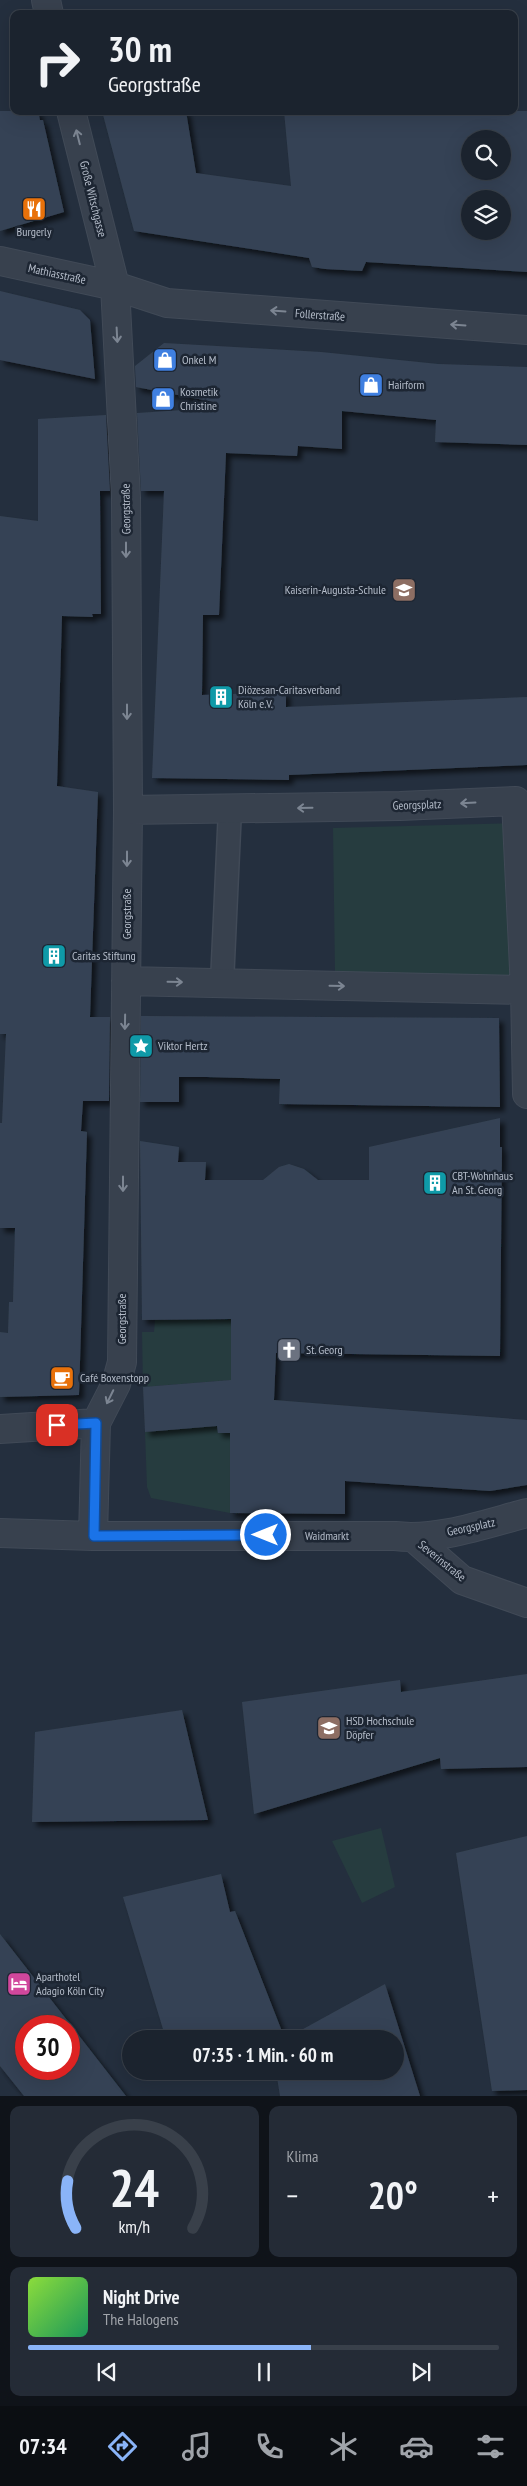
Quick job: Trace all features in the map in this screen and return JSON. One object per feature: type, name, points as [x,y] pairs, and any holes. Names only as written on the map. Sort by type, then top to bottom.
[{"type":"street","name":"Große Witschgasse","points":[[73,115],[115,286]]},
{"type":"street","name":"Mathiasstraße","points":[[0,261],[115,286]]},
{"type":"street","name":"Follerstraße","points":[[115,286],[167,303],[527,330]]},
{"type":"street","name":"Georgstraße","points":[[94,1536],[96,1423],[116,1384],[122,1362],[128,810],[126,498],[115,286]]},
{"type":"street","name":"Georgsplatz","points":[[128,810],[400,806],[516,801],[525,990],[527,1094]]},
{"type":"street","points":[[126,981],[525,990]]},
{"type":"street","points":[[0,1429],[96,1423]]},
{"type":"street","name":"Georgsplatz","points":[[414,1538],[478,1526],[527,1513]]},
{"type":"street","name":"Waidmarkt","points":[[0,1533],[94,1536],[395,1536],[414,1538]]},
{"type":"street","name":"Severinstraße","points":[[414,1538],[462,1580],[527,1603]]},
{"type":"lane","points":[[222,983],[230,809]]},
{"type":"green space","points":[[516,823],[525,976],[335,974],[333,828]]},
{"type":"green space","points":[[231,1319],[231,1380],[143,1387],[142,1332],[154,1332],[155,1320]]},
{"type":"green space","points":[[217,1426],[218,1433],[230,1433],[230,1513],[151,1498],[147,1487],[145,1432]]},
{"type":"green space","points":[[381,1828],[395,1887],[362,1903],[332,1841]]},
{"type":"building","points":[[0,111],[10,111],[10,115],[39,115],[40,120],[43,120],[64,212],[0,231]]},
{"type":"building","points":[[518,111],[527,111],[527,272],[366,262],[362,271],[312,267],[309,258],[134,231],[103,115],[187,115],[196,173],[291,186],[284,115],[518,115]]},
{"type":"building","points":[[0,291],[80,310],[90,320],[95,379],[0,360]]},
{"type":"building","points":[[164,343],[321,352],[438,364],[527,367],[527,445],[435,442],[436,420],[342,411],[342,449],[298,446],[297,456],[226,453],[219,615],[203,615],[202,695],[286,692],[286,707],[527,697],[527,765],[289,775],[289,780],[152,778],[164,491],[141,491],[137,413],[214,408],[214,402],[136,387],[135,366]]},
{"type":"building","points":[[106,415],[110,491],[100,491],[101,614],[92,614],[93,617],[62,616],[57,786],[98,792],[90,1017],[110,1017],[109,1101],[83,1101],[81,1131],[87,1132],[79,1395],[0,1397],[0,1332],[8,1333],[9,1302],[13,1302],[15,1228],[0,1228],[0,1123],[2,1123],[6,1034],[0,1034],[0,516],[38,521],[38,419]]},
{"type":"building","points":[[141,1016],[499,1018],[500,1107],[279,1104],[280,1079],[206,1077],[179,1077],[179,1102],[140,1102]]},
{"type":"building","points":[[500,1118],[500,1147],[502,1147],[500,1356],[276,1353],[274,1400],[527,1420],[527,1485],[490,1491],[345,1481],[345,1514],[230,1513],[230,1433],[218,1433],[217,1426],[145,1432],[143,1387],[231,1380],[231,1319],[142,1320],[140,1141],[179,1147],[178,1162],[206,1162],[205,1180],[263,1180],[279,1167],[289,1164],[304,1169],[318,1180],[369,1180],[369,1147]]},
{"type":"building","points":[[527,1674],[527,1767],[441,1769],[440,1758],[254,1814],[242,1702],[400,1680],[401,1692]]},
{"type":"building","points":[[182,1710],[208,1820],[32,1822],[35,1732]]},
{"type":"building","points":[[527,1836],[527,2090],[492,2091],[456,1853]]},
{"type":"building","points":[[221,1874],[230,1912],[235,1911],[281,2030],[163,2030],[123,1897]]},
{"type":"building","name":"Aparthotel Adagio Köln City","points":[[0,1934],[63,2015],[15,2015],[15,2080],[80,2080],[80,2037],[126,2096],[24,2096],[0,2066]]},
{"type":"building","points":[[385,1984],[399,2030],[301,2030]]},
{"type":"building","points":[[404,2045],[420,2096],[280,2096],[277,2080],[404,2080]]},
{"type":"place","name":"Burgerly","points":[[34,209]]},
{"type":"place","name":"Onkel M","points":[[165,360]]},
{"type":"place","name":"Hairform","points":[[371,385]]},
{"type":"place","name":"Kosmetik Christine","points":[[163,399]]},
{"type":"place","name":"Kaiserin-Augusta-Schule","points":[[404,590]]},
{"type":"place","name":"Diözesan-Caritasverband Köln e.V.","points":[[221,697]]},
{"type":"place","name":"Caritas Stiftung","points":[[54,956]]},
{"type":"place","name":"Viktor Hertz","points":[[141,1046]]},
{"type":"place","name":"CBT-Wohnhaus An St. Georg","points":[[435,1183]]},
{"type":"place","name":"St. Georg","points":[[289,1350]]},
{"type":"place","name":"Café Boxenstopp","points":[[62,1378]]},
{"type":"place","name":"HSD Hochschule Döpfer","points":[[329,1728]]},
{"type":"place","name":"Aparthotel Adagio Köln City","points":[[19,1984]]},
{"type":"route","points":[[57,1425],[96,1423],[94,1536],[266,1535]]}]
